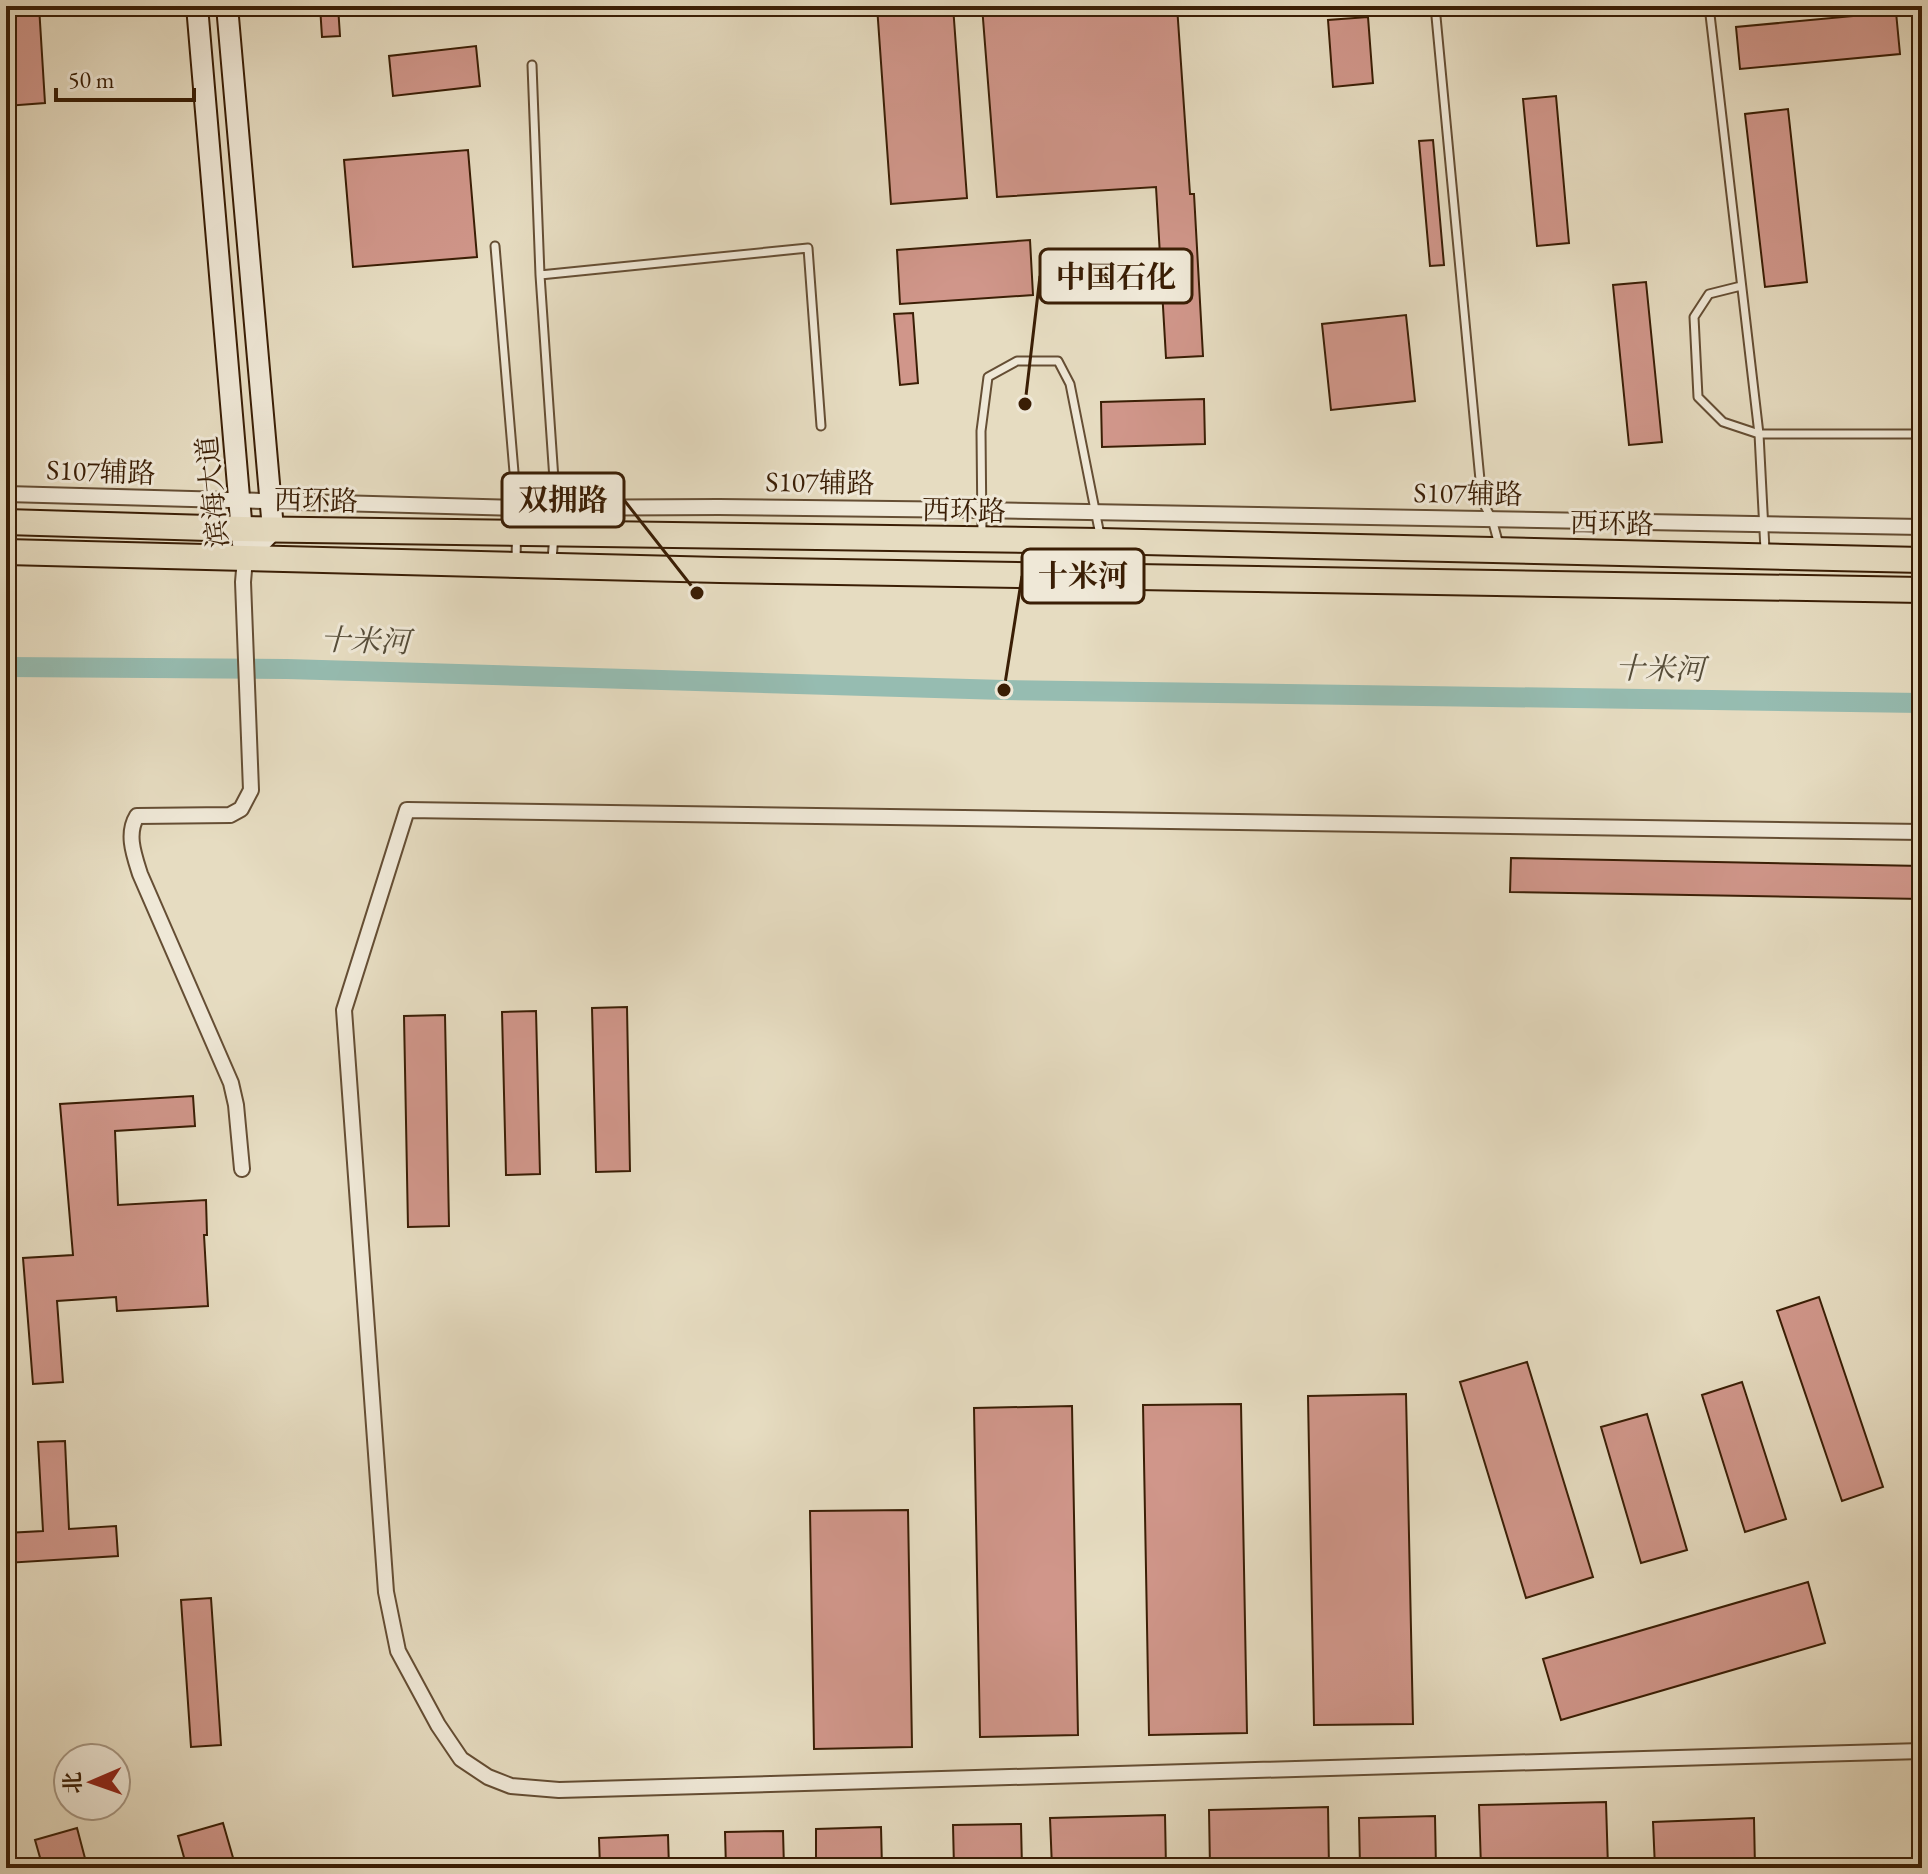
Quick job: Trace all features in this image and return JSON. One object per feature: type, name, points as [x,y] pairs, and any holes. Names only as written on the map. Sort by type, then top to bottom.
[{"type":"highway","name":"西环路","points":[[6,522],[242,529],[1100,541],[1501,551],[1767,572],[1922,590]]},
{"type":"highway","name":"西环路","points":[[6,552],[551,566],[1767,572],[1922,560]]},
{"type":"main road","name":"滨海大道","points":[[197,6],[245,558]]},
{"type":"main road","name":"滨海大道","points":[[227,6],[273,529],[245,558]]},
{"type":"street","name":"S107辅路","points":[[6,494],[556,509],[979,510],[1922,527]]},
{"type":"street","points":[[242,1169],[231,1083],[140,874],[132,846],[131,826],[137,816],[230,815],[241,809],[251,790],[244,614],[245,558]]},
{"type":"street","points":[[1922,832],[407,810],[344,1010],[386,1592],[398,1651],[438,1725],[461,1759],[488,1777],[511,1786],[559,1790],[1922,1751]]},
{"type":"lane","points":[[1435,6],[1482,501],[1492,519],[1501,551]]},
{"type":"lane","points":[[1709,6],[1759,434],[1767,572]]},
{"type":"lane","points":[[532,65],[540,275],[556,509],[551,566]]},
{"type":"lane","points":[[495,246],[517,508],[516,565]]},
{"type":"lane","points":[[540,275],[808,248],[821,426]]},
{"type":"lane","points":[[1741,286],[1709,294],[1694,317],[1698,397],[1723,422],[1759,434],[1922,434]]},
{"type":"lane","points":[[982,540],[979,510],[981,431],[988,377],[1017,361],[1058,361],[1070,384],[1100,541]]},
{"type":"building","points":[[6,6],[39,6],[45,103],[6,106]]},
{"type":"building","points":[[320,6],[338,6],[340,36],[322,37]]},
{"type":"building","points":[[877,6],[953,6],[967,198],[891,204]]},
{"type":"building","points":[[982,6],[1177,6],[1190,194],[1194,194],[1203,356],[1166,358],[1156,187],[997,197]]},
{"type":"building","points":[[1896,12],[1900,54],[1740,69],[1736,27]]},
{"type":"building","points":[[1368,17],[1373,83],[1333,87],[1328,20]]},
{"type":"building","points":[[476,46],[480,86],[393,96],[389,56]]},
{"type":"building","points":[[1556,96],[1569,243],[1537,246],[1523,99]]},
{"type":"building","points":[[1788,109],[1807,282],[1765,287],[1745,114]]},
{"type":"building","points":[[1433,140],[1444,265],[1430,266],[1419,141]]},
{"type":"building","points":[[468,150],[477,257],[353,267],[344,160]]},
{"type":"building","points":[[1030,240],[1033,295],[900,304],[897,250]]},
{"type":"building","points":[[1646,282],[1662,442],[1629,445],[1613,285]]},
{"type":"building","points":[[913,313],[918,383],[900,385],[894,314]]},
{"type":"building","points":[[1406,315],[1415,401],[1331,410],[1322,324]]},
{"type":"building","points":[[1204,399],[1205,444],[1102,447],[1101,402]]},
{"type":"building","points":[[1511,858],[1922,866],[1922,899],[1510,892]]},
{"type":"building","points":[[627,1007],[630,1171],[596,1172],[592,1008]]},
{"type":"building","points":[[536,1011],[540,1174],[506,1175],[502,1012]]},
{"type":"building","points":[[445,1015],[449,1226],[408,1227],[404,1016]]},
{"type":"building","points":[[193,1096],[195,1126],[115,1131],[118,1205],[206,1200],[207,1235],[204,1235],[208,1306],[117,1311],[116,1297],[57,1301],[63,1382],[33,1384],[23,1258],[73,1255],[60,1104]]},
{"type":"building","points":[[1819,1297],[1883,1487],[1842,1501],[1777,1311]]},
{"type":"building","points":[[1527,1362],[1593,1577],[1526,1598],[1460,1382]]},
{"type":"building","points":[[1742,1382],[1786,1519],[1745,1532],[1702,1395]]},
{"type":"building","points":[[1406,1394],[1413,1724],[1314,1725],[1308,1396]]},
{"type":"building","points":[[1241,1404],[1247,1733],[1149,1735],[1143,1405]]},
{"type":"building","points":[[1072,1406],[1078,1735],[980,1737],[974,1408]]},
{"type":"building","points":[[1647,1414],[1687,1550],[1641,1563],[1601,1427]]},
{"type":"building","points":[[65,1441],[69,1529],[116,1526],[118,1556],[6,1563],[6,1533],[43,1531],[38,1442]]},
{"type":"building","points":[[908,1510],[912,1747],[814,1749],[810,1511]]},
{"type":"building","points":[[1808,1582],[1825,1643],[1561,1720],[1543,1659]]},
{"type":"building","points":[[211,1598],[221,1745],[191,1747],[181,1600]]},
{"type":"building","points":[[1606,1802],[1608,1868],[1481,1868],[1479,1805]]},
{"type":"building","points":[[1328,1807],[1329,1868],[1210,1868],[1209,1810]]},
{"type":"building","points":[[1165,1815],[1166,1868],[1052,1868],[1050,1818]]},
{"type":"building","points":[[1435,1816],[1436,1868],[1360,1868],[1359,1818]]},
{"type":"building","points":[[1754,1818],[1755,1868],[1655,1868],[1653,1822]]},
{"type":"building","points":[[223,1823],[236,1868],[187,1868],[178,1836]]},
{"type":"building","points":[[1021,1824],[1022,1868],[954,1868],[953,1825]]},
{"type":"building","points":[[881,1827],[882,1868],[816,1868],[816,1829]]},
{"type":"building","points":[[77,1828],[86,1862],[65,1868],[43,1868],[35,1840]]},
{"type":"building","points":[[783,1831],[784,1868],[726,1868],[725,1832]]},
{"type":"building","points":[[668,1835],[669,1868],[600,1868],[599,1838]]},
{"type":"waterway","name":"十米河","points":[[6,667],[287,669],[1004,690],[1922,703]]},
{"type":"place","name":"中国石化","points":[[1025,404]]},
{"type":"place","name":"双拥路","points":[[697,593]]},
{"type":"place","name":"十米河","points":[[1004,690]]}]
